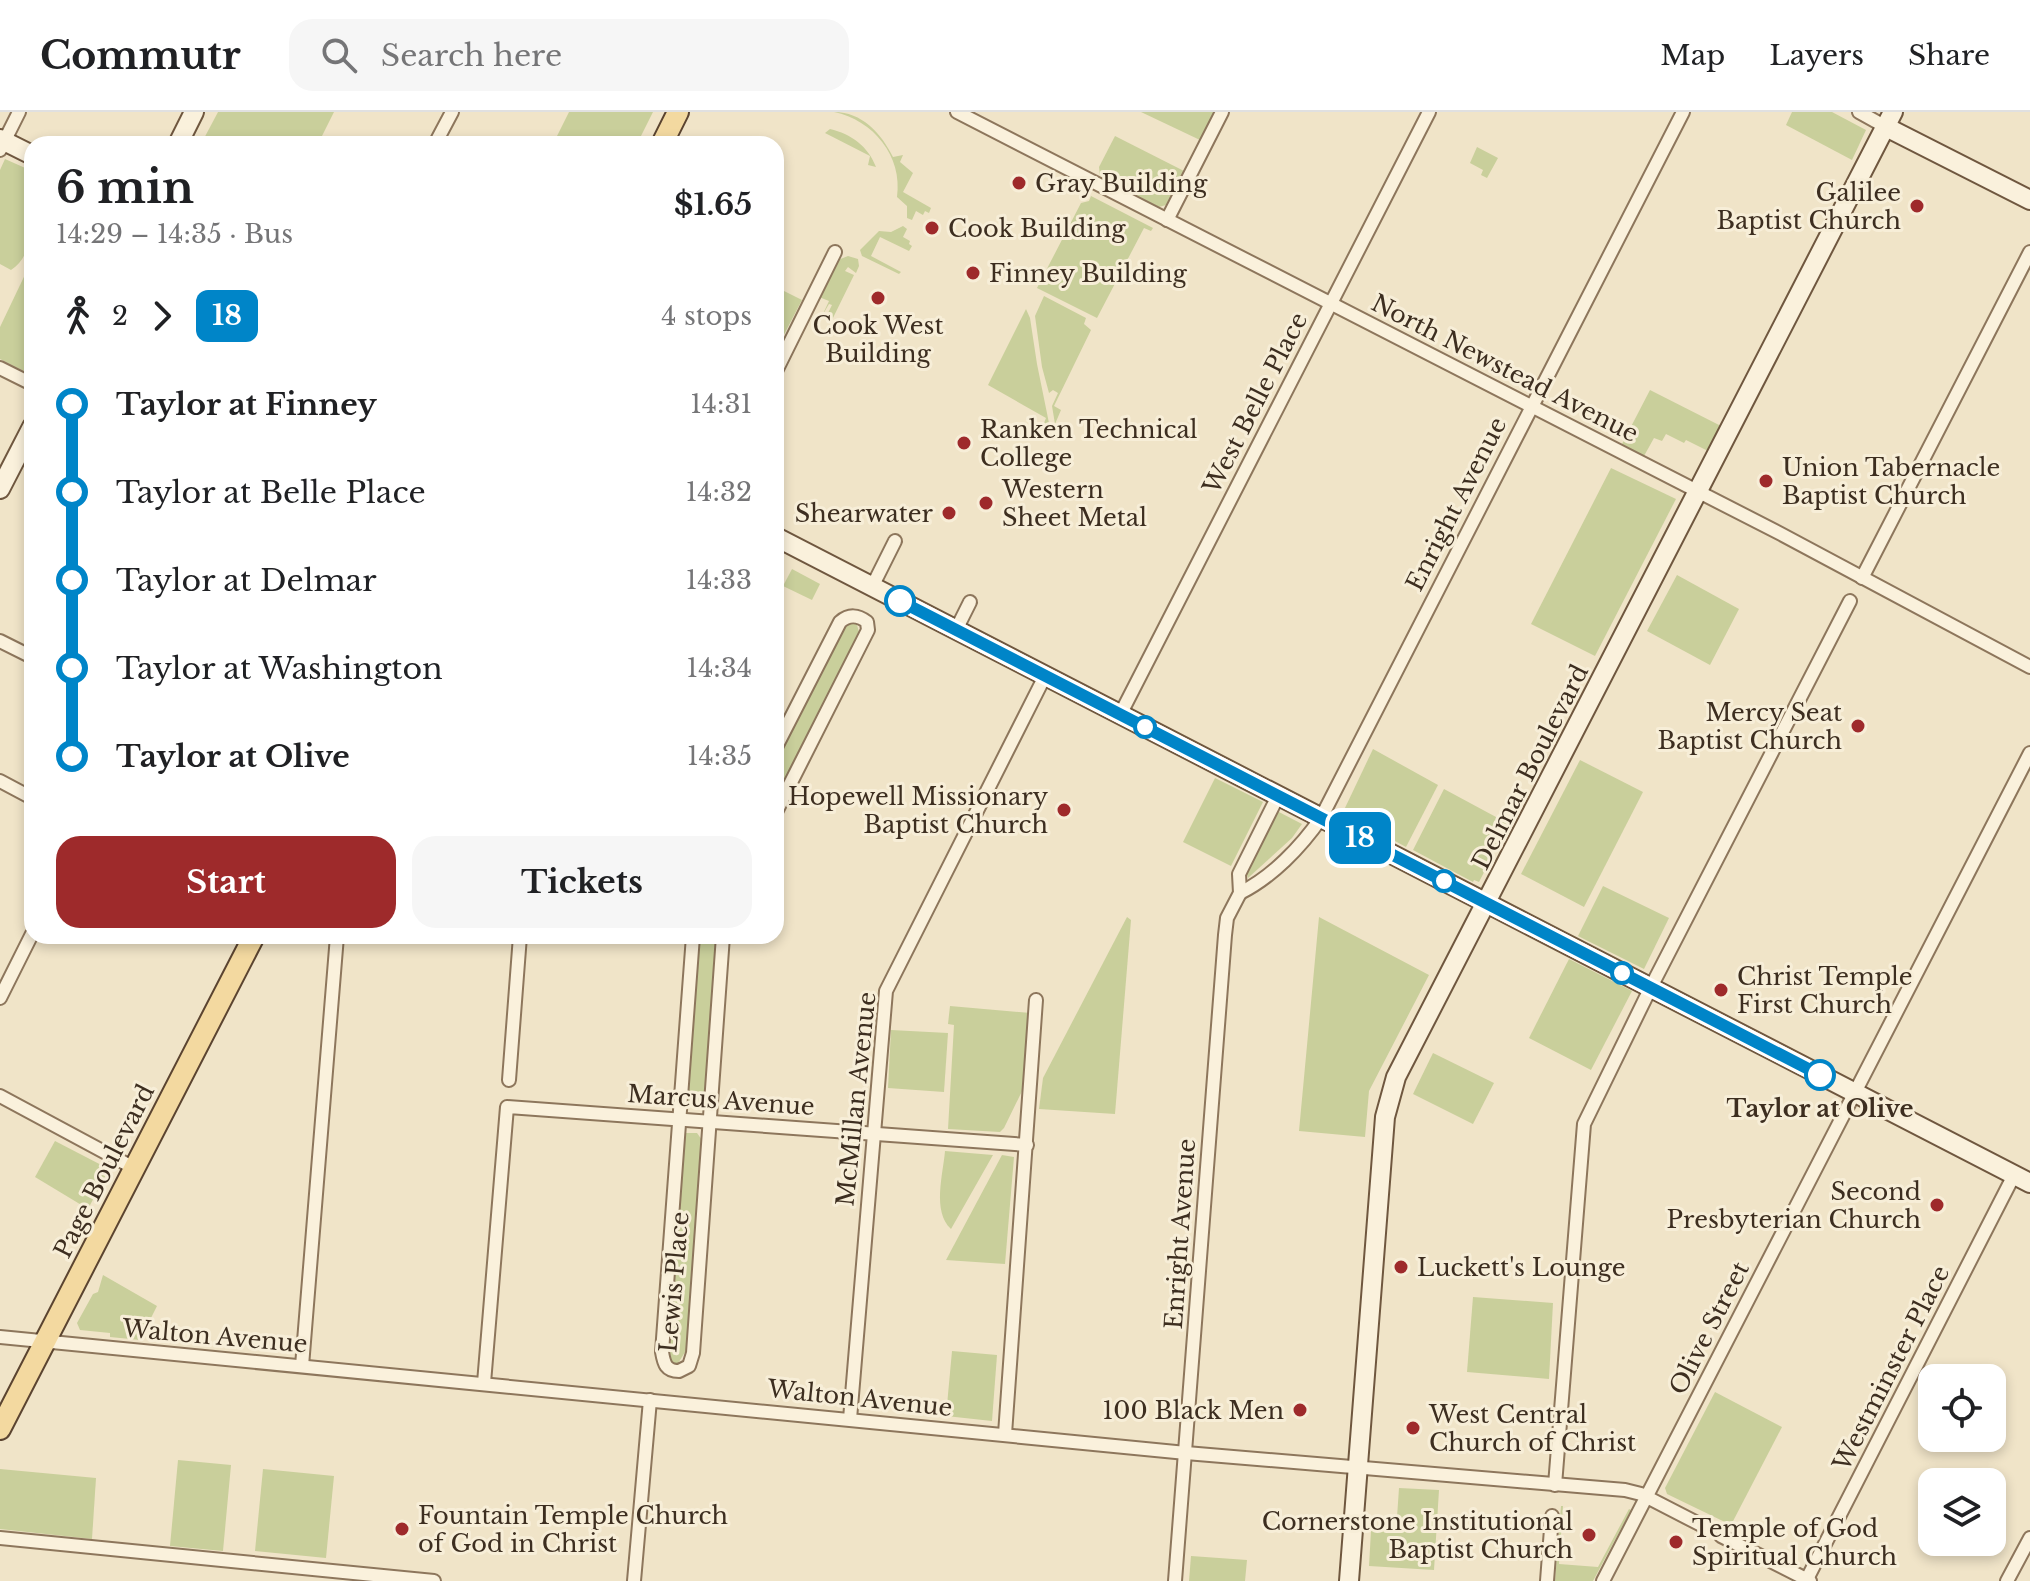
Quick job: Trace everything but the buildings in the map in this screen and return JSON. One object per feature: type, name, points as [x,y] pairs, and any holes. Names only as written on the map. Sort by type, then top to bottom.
[{"type":"main road","points":[[182,136],[194,112]]},
{"type":"main road","points":[[666,136],[678,112]]},
{"type":"main road","points":[[1890,119],[2030,200]]},
{"type":"main road","name":"Delmar Boulevard","points":[[1349,1581],[1388,1098],[1396,1077],[1890,119]]},
{"type":"main road","points":[[2,143],[24,152]]},
{"type":"main road","points":[[0,489],[24,457]]},
{"type":"main road","points":[[784,541],[2022,1179]]},
{"type":"main road","name":"Page Boulevard","points":[[0,1429],[250,944]]},
{"type":"street","points":[[2,143],[19,112]]},
{"type":"street","points":[[439,136],[452,112]]},
{"type":"street","name":"North Newstead Avenue","points":[[957,112],[1697,491],[2030,667]]},
{"type":"street","points":[[1167,220],[1222,112]]},
{"type":"street","name":"West Belle Place","points":[[1120,715],[1429,112]]},
{"type":"street","name":"Enright Avenue","points":[[1240,893],[1262,882],[1321,818],[1683,112]]},
{"type":"street","points":[[1859,112],[1890,119]]},
{"type":"street","points":[[784,355],[835,252]]},
{"type":"street","points":[[1862,578],[2030,252]]},
{"type":"street","points":[[0,368],[24,380]]},
{"type":"street","points":[[872,587],[895,541]]},
{"type":"street","points":[[1555,1485],[1584,1124],[1850,601]]},
{"type":"street","points":[[956,630],[970,602]]},
{"type":"street","points":[[784,731],[840,622],[851,616],[860,617],[867,622],[868,630],[784,796]]},
{"type":"street","points":[[0,641],[24,653]]},
{"type":"street","name":"McMillan Avenue","points":[[850,1419],[886,991],[1045,676]]},
{"type":"street","name":"Olive Street","points":[[1603,1581],[2030,753]]},
{"type":"street","points":[[0,781],[24,794]]},
{"type":"street","name":"Enright Avenue","points":[[1175,1581],[1227,918],[1240,893],[1239,874],[1278,796]]},
{"type":"street","points":[[0,998],[27,944]]},
{"type":"street","points":[[302,1366],[336,944]]},
{"type":"street","points":[[509,1080],[519,944]]},
{"type":"street","name":"Lewis Place","points":[[692,944],[662,1352],[665,1366],[674,1371],[684,1370],[693,1353],[722,944]]},
{"type":"street","points":[[1005,1434],[1036,1000]]},
{"type":"street","points":[[0,1096],[134,1168]]},
{"type":"street","name":"Marcus Avenue","points":[[484,1383],[507,1107],[1027,1145]]},
{"type":"street","name":"Westminster Place","points":[[1808,1580],[2022,1179]]},
{"type":"street","name":"Walton Avenue","points":[[0,1337],[1186,1453],[1625,1490],[1647,1497],[1709,1529]]},
{"type":"street","points":[[634,1581],[650,1400]]},
{"type":"street","points":[[1547,1581],[1552,1516]]},
{"type":"street","points":[[1721,1536],[1808,1580]]},
{"type":"street","points":[[0,1538],[434,1581]]},
{"type":"street","points":[[2007,1581],[2030,1538]]},
{"type":"green space","points":[[218,112],[334,112],[322,136],[205,136]]},
{"type":"green space","points":[[569,112],[653,112],[641,136],[557,136]]},
{"type":"green space","points":[[834,112],[862,120],[883,140],[893,157],[903,155],[900,162],[913,173],[903,192],[931,208],[929,213],[925,211],[923,215],[916,211],[912,220],[907,218],[907,206],[897,197],[895,168],[882,142],[861,123]]},
{"type":"green space","points":[[1141,112],[1215,112],[1200,140]]},
{"type":"green space","points":[[1792,112],[1832,112],[1866,130],[1852,160],[1786,125]]},
{"type":"green space","points":[[830,129],[845,134],[858,142],[870,156],[825,133]]},
{"type":"green space","points":[[1115,136],[1184,171],[1166,205],[1159,207],[1100,176],[1099,167]]},
{"type":"green space","points":[[1477,147],[1498,158],[1487,178],[1481,175],[1483,170],[1470,163]]},
{"type":"green space","points":[[5,159],[24,167],[24,256],[11,270],[0,264],[0,170]]},
{"type":"green space","points":[[1091,196],[1153,228],[1151,231],[1144,228],[1097,318],[1037,288],[1081,203],[1089,201]]},
{"type":"green space","points":[[903,226],[907,229],[903,237],[912,246],[909,251],[880,237],[871,256],[901,272],[899,274],[862,256],[860,250],[879,231],[891,232]]},
{"type":"green space","points":[[848,256],[858,259],[859,266],[856,273],[848,267],[845,271],[854,275],[831,322],[825,319],[832,305],[829,304],[822,316],[829,301],[819,297],[838,260]]},
{"type":"green space","points":[[24,277],[24,371],[0,359],[0,327]]},
{"type":"green space","points":[[784,291],[802,300],[784,335]]},
{"type":"green space","points":[[1044,296],[1086,318],[1084,324],[1091,330],[1054,406],[1061,410],[1055,424],[1052,406],[1058,393],[1053,390],[1049,393],[1035,316]]},
{"type":"green space","points":[[1026,309],[1051,433],[1042,428],[1046,418],[988,385]]},
{"type":"green space","points":[[1650,390],[1721,426],[1708,451],[1666,434],[1662,441],[1654,438],[1644,456],[1622,444]]},
{"type":"green space","points":[[1611,468],[1676,499],[1595,656],[1531,624]]},
{"type":"green space","points":[[792,569],[820,584],[812,600],[784,584]]},
{"type":"green space","points":[[1677,575],[1739,609],[1710,665],[1647,631]]},
{"type":"green space","points":[[856,622],[860,635],[784,783],[784,741],[841,631],[848,624]]},
{"type":"green space","points":[[1373,749],[1438,785],[1406,847],[1345,814],[1344,810]]},
{"type":"green space","points":[[1580,760],[1643,792],[1584,907],[1521,874]]},
{"type":"green space","points":[[1215,778],[1263,802],[1231,866],[1183,842]]},
{"type":"green space","points":[[1444,789],[1509,824],[1479,882],[1473,882],[1413,850]]},
{"type":"green space","points":[[1277,811],[1302,824],[1292,838],[1248,878],[1246,872]]},
{"type":"green space","points":[[1603,886],[1669,918],[1644,969],[1578,936]]},
{"type":"green space","points":[[1127,917],[1131,920],[1115,1114],[1039,1109],[1043,1078]]},
{"type":"green space","points":[[1319,917],[1429,975],[1369,1091],[1365,1137],[1299,1131]]},
{"type":"green space","points":[[698,944],[717,944],[705,1100],[701,1107],[689,1106],[686,1102]]},
{"type":"green space","points":[[1569,959],[1632,991],[1591,1070],[1529,1038]]},
{"type":"green space","points":[[950,1006],[1031,1013],[1025,1085],[1000,1132],[948,1129],[954,1025],[948,1024]]},
{"type":"green space","points":[[891,1030],[948,1033],[944,1092],[888,1088]]},
{"type":"green space","points":[[1433,1053],[1494,1083],[1473,1124],[1413,1094]]},
{"type":"green space","points":[[686,1133],[697,1133],[702,1140],[687,1349],[675,1368],[669,1361],[667,1347],[683,1138]]},
{"type":"green space","points":[[55,1141],[109,1169],[88,1209],[35,1177]]},
{"type":"green space","points":[[945,1151],[993,1155],[951,1229],[945,1221],[940,1203]]},
{"type":"green space","points":[[1002,1155],[1014,1157],[1005,1264],[946,1260]]},
{"type":"green space","points":[[103,1275],[157,1306],[140,1340],[80,1330],[77,1323],[93,1294],[98,1292]]},
{"type":"green space","points":[[1473,1297],[1553,1303],[1549,1379],[1467,1372]]},
{"type":"green space","points":[[952,1351],[997,1355],[992,1421],[946,1416]]},
{"type":"green space","points":[[1715,1392],[1782,1427],[1731,1525],[1667,1494],[1665,1488]]},
{"type":"green space","points":[[178,1460],[231,1465],[223,1551],[170,1546]]},
{"type":"green space","points":[[0,1469],[96,1478],[92,1539],[0,1529]]},
{"type":"green space","points":[[263,1469],[334,1476],[326,1558],[255,1551]]},
{"type":"green space","points":[[1399,1488],[1439,1490],[1434,1570],[1369,1566],[1371,1531],[1396,1532]]},
{"type":"green space","points":[[1561,1506],[1559,1564],[1598,1567],[1631,1510],[1593,1581],[1555,1581]]},
{"type":"green space","points":[[1191,1556],[1247,1560],[1245,1581],[1189,1581]]},
{"type":"bus line","name":"18","points":[[900,601],[1820,1075]]},
{"type":"place","name":"Gray Building","points":[[1019,183]]},
{"type":"place","name":"Galilee Baptist Church","points":[[1917,206]]},
{"type":"place","name":"Cook Building","points":[[932,228]]},
{"type":"place","name":"Finney Building","points":[[973,273]]},
{"type":"place","name":"Cook West Building","points":[[878,298]]},
{"type":"place","name":"Ranken Technical College","points":[[964,443]]},
{"type":"place","name":"Union Tabernacle Baptist Church","points":[[1766,481]]},
{"type":"place","name":"Western Sheet Metal","points":[[986,503]]},
{"type":"place","name":"Shearwater","points":[[949,513]]},
{"type":"place","name":"Mercy Seat Baptist Church","points":[[1858,726]]},
{"type":"place","name":"Hopewell Missionary Baptist Church","points":[[1064,810]]},
{"type":"place","name":"Christ Temple First Church","points":[[1721,990]]},
{"type":"place","name":"Taylor at Olive","points":[[1820,1075]]},
{"type":"place","name":"Second Presbyterian Church","points":[[1937,1205]]},
{"type":"place","name":"Luckett's Lounge","points":[[1401,1267]]},
{"type":"place","name":"100 Black Men","points":[[1300,1410]]},
{"type":"place","name":"West Central Church of Christ","points":[[1413,1428]]},
{"type":"place","name":"Fountain Temple Church of God in Christ","points":[[402,1529]]},
{"type":"place","name":"Cornerstone Institutional Baptist Church","points":[[1589,1535]]},
{"type":"place","name":"Temple of God Spiritual Church","points":[[1676,1542]]}]
